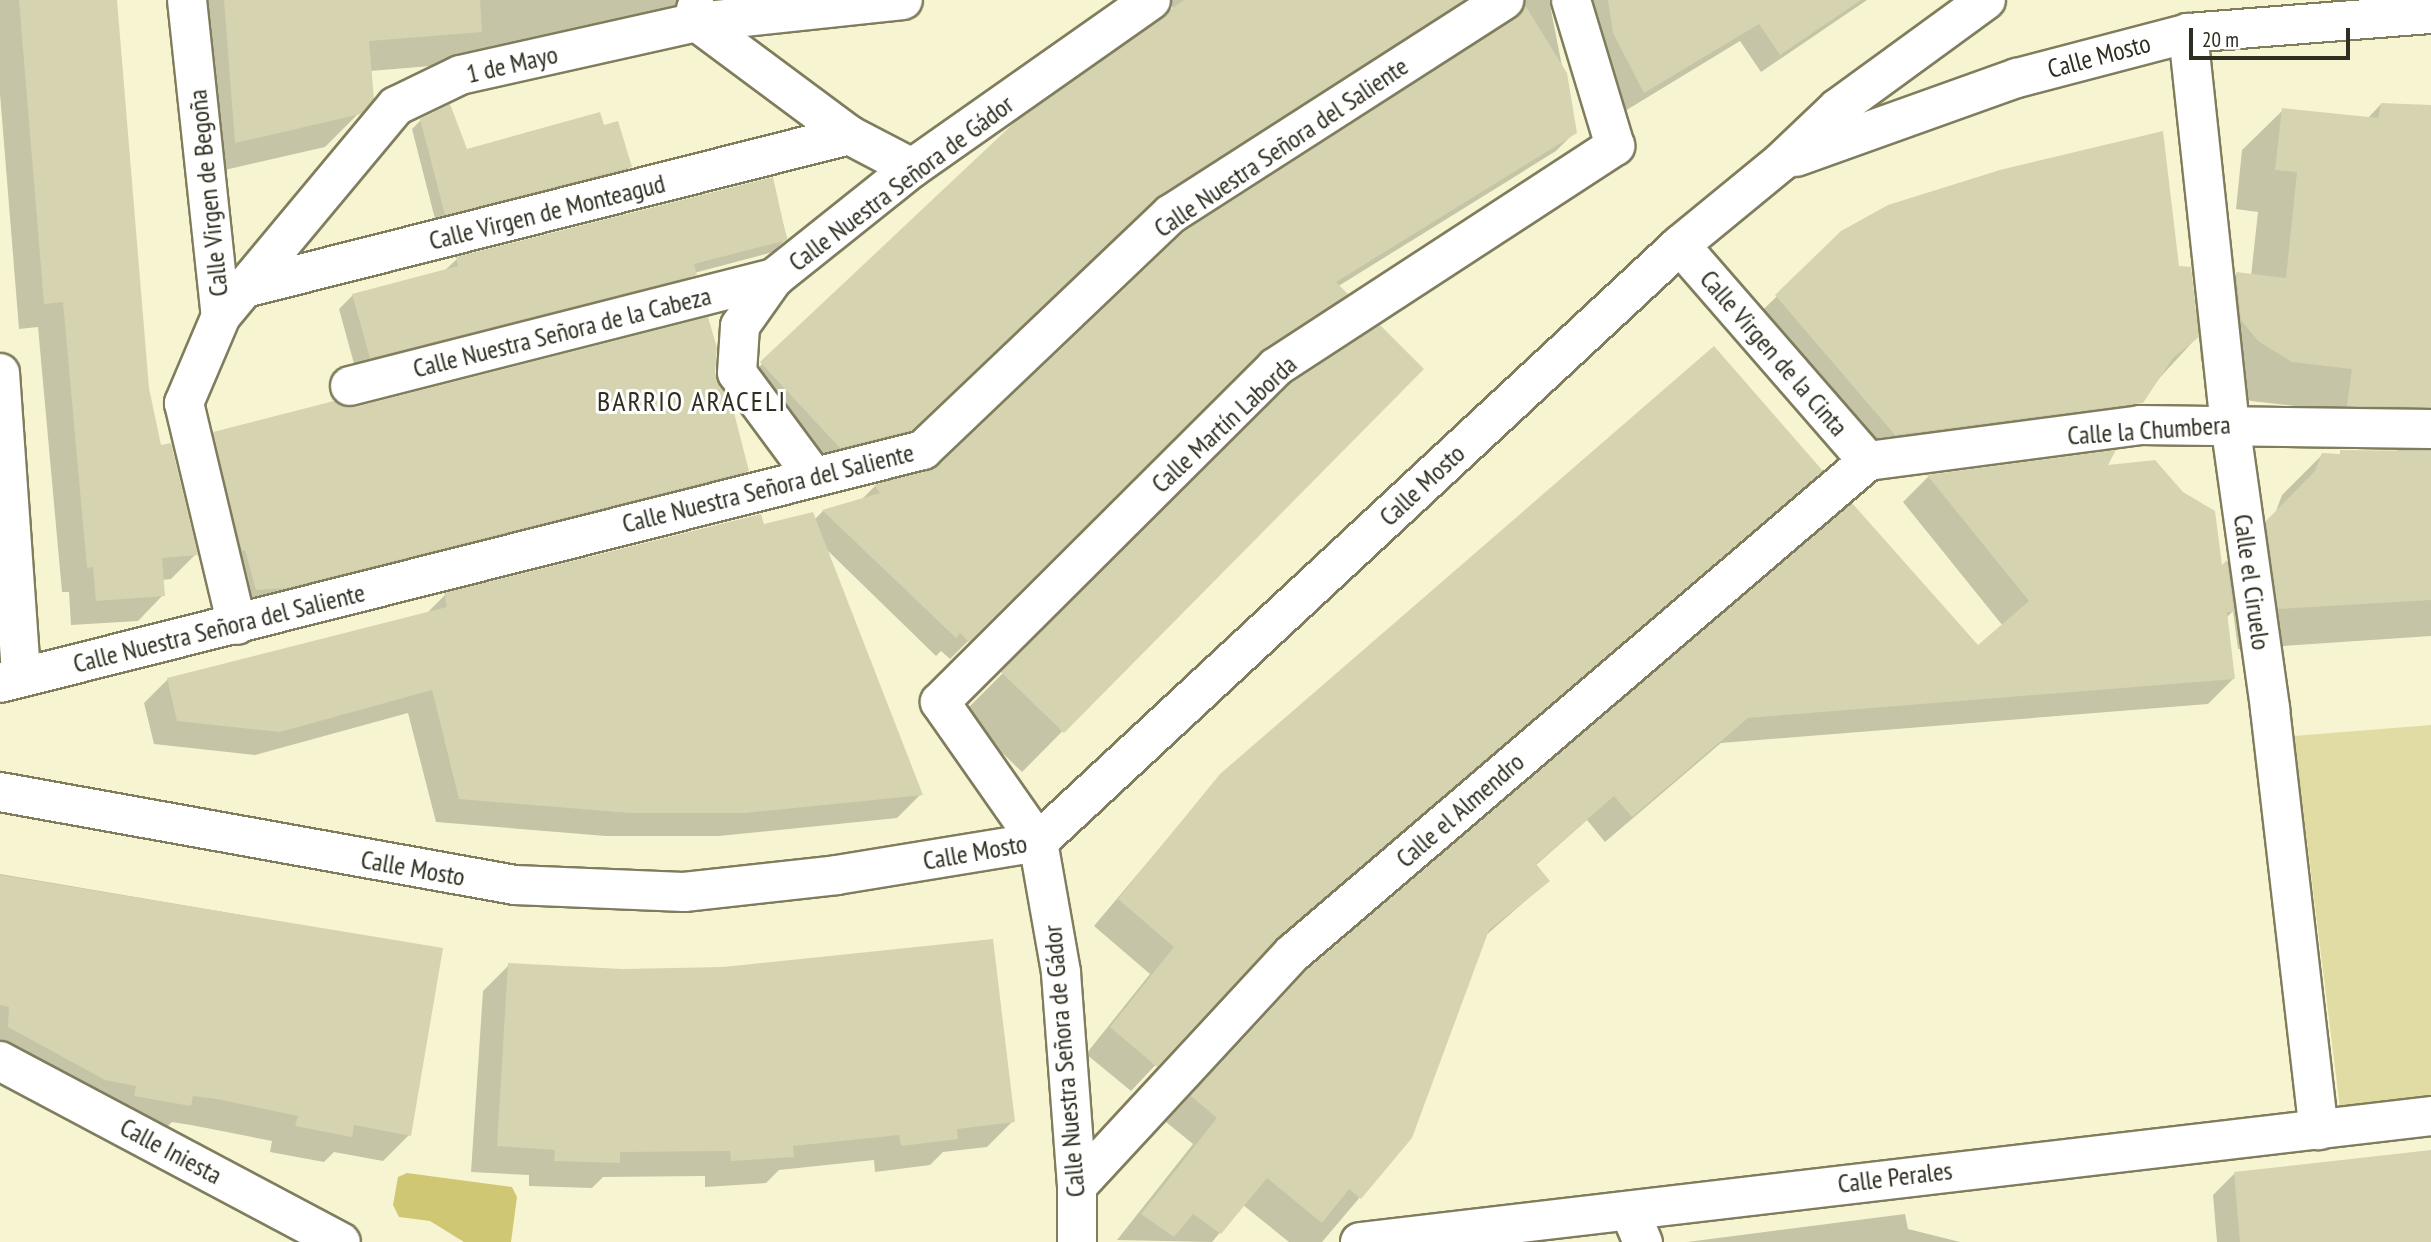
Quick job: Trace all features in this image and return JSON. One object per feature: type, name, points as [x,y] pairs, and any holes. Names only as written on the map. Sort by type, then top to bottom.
[{"type":"street","name":"Calle Virgen de Begoña","points":[[187,0],[233,302],[184,403],[237,625]]},
{"type":"street","name":"1 de Mayo","points":[[233,302],[396,106],[460,75],[696,11],[902,0]]},
{"type":"street","name":"Calle Nuestra Señora de Gádor","points":[[814,477],[737,373],[740,326],[774,278],[912,168],[1151,0]]},
{"type":"street","name":"Calle Nuestra Señora del Saliente","points":[[10,680],[237,625],[923,450],[1171,215],[1504,0]]},
{"type":"street","name":"Calle Martín Laborda","points":[[940,702],[1276,367],[1615,146],[1571,0]]},
{"type":"street","name":"Calle Mosto","points":[[0,792],[515,885],[684,892],[837,875],[1038,842],[1680,245],[1781,162],[1838,108],[1986,0]]},
{"type":"street","points":[[696,11],[849,135],[912,168]]},
{"type":"street","name":"Calle Mosto","points":[[1781,162],[2017,78],[2188,33],[2431,13]]},
{"type":"street","name":"Calle el Ciruelo","points":[[2188,33],[2230,423],[2270,709],[2319,1130]]},
{"type":"street","name":"Calle Virgen de Monteagud","points":[[233,302],[849,135]]},
{"type":"street","name":"Calle Virgen de la Cinta","points":[[1680,245],[1868,461]]},
{"type":"street","name":"Calle Nuestra Señora de la Cabeza","points":[[350,386],[774,278]]},
{"type":"street","points":[[0,373],[10,680]]},
{"type":"street","name":"Calle la Chumbera","points":[[1868,461],[2140,425],[2230,423],[2431,429]]},
{"type":"street","name":"Calle el Almendro","points":[[1077,1186],[1293,953],[1868,461]]},
{"type":"street","name":"Calle Nuestra Señora de Gádor","points":[[940,702],[1038,842],[1061,971],[1077,1186],[1077,1242]]},
{"type":"street","name":"Calle Iniesta","points":[[0,1061],[341,1242]]},
{"type":"street","name":"Calle Perales","points":[[1360,1242],[1636,1227],[1914,1174],[2431,1116]]},
{"type":"shaded area","points":[[2431,725],[2431,1097],[2340,1108],[2294,736]]},
{"type":"shaded area","points":[[407,1173],[512,1187],[517,1197],[511,1242],[464,1242],[430,1221],[399,1217],[393,1205],[398,1177]]},
{"type":"building","points":[[19,0],[117,0],[149,388],[161,445],[171,443],[198,555],[162,558],[165,596],[96,601],[93,567],[87,568],[63,302],[44,304]]},
{"type":"building","points":[[224,0],[480,0],[482,32],[369,41],[374,99],[361,114],[235,143]]},
{"type":"building","points":[[1184,0],[1464,0],[1159,196],[912,430],[840,448],[760,362],[1016,121]]},
{"type":"building","points":[[1608,0],[1861,0],[1780,55],[1759,24],[1644,93],[1613,33]]},
{"type":"building","points":[[1525,5],[1567,73],[1577,133],[1336,282],[1348,294],[1261,352],[969,642],[960,633],[956,638],[822,510],[880,493],[874,485],[938,466],[1185,231],[1516,18]]},
{"type":"building","points":[[2381,103],[2431,105],[2431,407],[2347,406],[2352,369],[2292,362],[2258,341],[2241,320],[2236,272],[2286,278],[2297,172],[2275,170],[2282,108],[2378,118]]},
{"type":"building","points":[[450,104],[467,149],[600,112],[604,125],[618,121],[632,167],[445,215],[420,119]]},
{"type":"building","points":[[2163,131],[2179,266],[2191,267],[2199,337],[2173,358],[2143,403],[1895,435],[1775,295],[1841,231],[1888,205],[2000,170]]},
{"type":"building","points":[[773,177],[787,240],[694,264],[697,275],[370,358],[352,294],[458,266],[456,257]]},
{"type":"building","points":[[708,317],[717,348],[715,373],[731,401],[749,471],[286,588],[256,590],[245,550],[242,551],[213,432],[334,401],[355,407]]},
{"type":"building","points":[[1380,325],[1424,369],[1064,733],[1001,672],[1290,384]]},
{"type":"building","points":[[1714,346],[1823,471],[1279,936],[1157,1067],[1110,1027],[1174,947],[1118,899],[1220,774]]},
{"type":"building","points":[[2116,450],[2108,465],[2155,460],[2183,492],[2215,511],[2222,565],[2227,560],[2234,612],[2227,612],[2235,679],[1748,718],[1632,817],[1614,796],[1536,864],[1550,881],[1489,930],[1412,1138],[1361,1199],[1349,1189],[1322,1223],[1267,1178],[1221,1234],[1193,1214],[1174,1237],[1141,1214],[1217,1118],[1191,1096],[1308,969],[1852,503],[1978,645],[2029,601],[1927,475]]},
{"type":"building","points":[[2340,450],[2431,451],[2431,600],[2278,609],[2266,521],[2315,471],[2322,453],[2340,454]]},
{"type":"building","points":[[813,512],[923,795],[744,813],[630,813],[459,799],[432,690],[280,732],[177,721],[167,678],[447,607],[444,593],[761,514],[764,524]]},
{"type":"building","points":[[0,875],[443,948],[411,1136],[354,1125],[352,1137],[295,1126],[298,1116],[217,1099],[193,1096],[191,1106],[134,1096],[136,1086],[105,1080],[8,1027],[9,1007],[0,1005]]},
{"type":"building","points":[[993,939],[1015,1122],[957,1129],[958,1139],[901,1146],[899,1135],[793,1146],[794,1157],[731,1161],[730,1151],[620,1152],[620,1163],[554,1161],[555,1150],[497,1146],[508,963],[622,969],[723,967]]},
{"type":"building","points":[[2431,1150],[2431,1242],[2240,1242],[2234,1172]]},
{"type":"district","name":"BARRIO ARACELI","points":[[692,401]]}]
